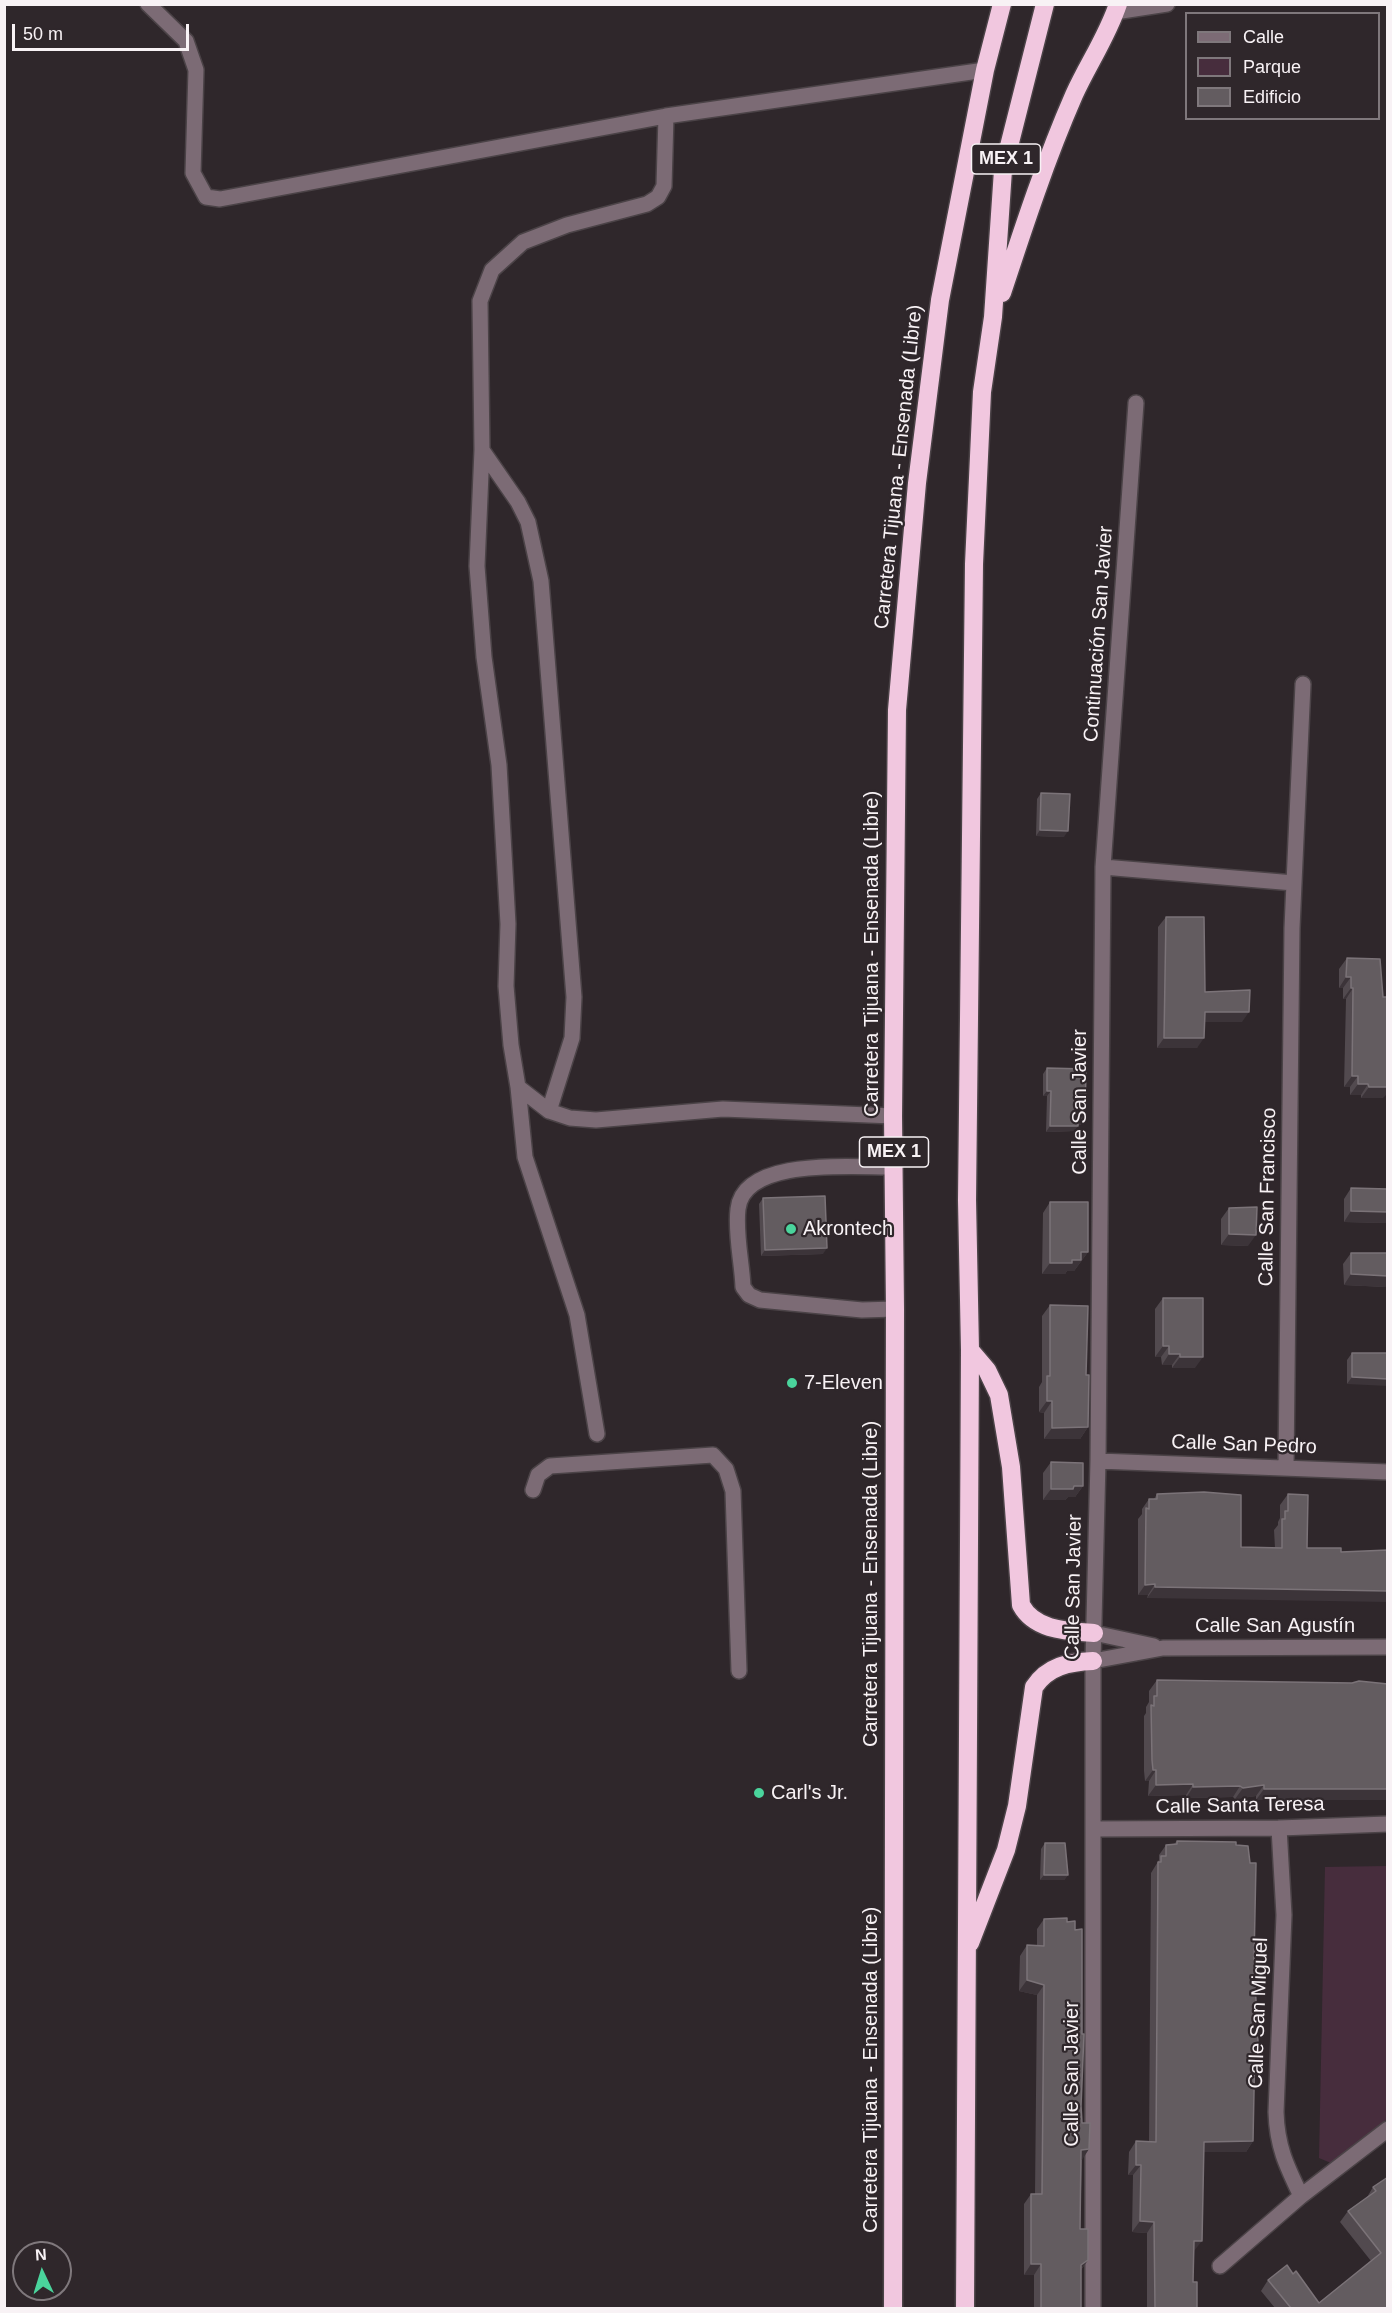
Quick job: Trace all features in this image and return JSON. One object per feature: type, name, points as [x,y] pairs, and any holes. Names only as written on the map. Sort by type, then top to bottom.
[{"type":"highway","name":"Carretera Tijuana - Ensenada (Libre)","points":[[893,2308],[896,1309],[893,1116],[897,710],[905,603],[940,300],[985,70],[1002,4]]},
{"type":"highway","name":"MEX 1","points":[[965,2308],[970,1350],[968,1188],[974,564],[982,392],[993,317],[1003,170],[1045,4]]},
{"type":"highway","points":[[993,317],[1075,93],[1102,44],[1116,8]]},
{"type":"highway","points":[[970,1350],[987,1370],[999,1395],[1011,1467],[1021,1605],[1025,1613],[1044,1625],[1094,1633]]},
{"type":"highway","points":[[966,1953],[1009,1839],[1017,1806],[1034,1687],[1040,1678],[1057,1666],[1093,1661]]},
{"type":"street","points":[[148,4],[186,41],[196,70],[193,174],[206,197],[220,199],[666,116],[985,70]]},
{"type":"street","points":[[1116,8],[1167,4]]},
{"type":"street","points":[[597,1434],[577,1315],[525,1157],[518,1087],[511,1046],[506,986],[508,924],[499,765],[484,657],[477,566],[482,450],[480,301],[492,270],[523,242],[567,225],[647,204],[658,197],[664,186],[666,116]]},
{"type":"street","name":"Continuación San Javier","points":[[1103,867],[1137,403]]},
{"type":"street","points":[[482,450],[523,512],[541,581],[574,997],[572,1038],[549,1111]]},
{"type":"street","name":"Calle San Francisco","points":[[1286,1467],[1292,928],[1303,684]]},
{"type":"street","points":[[1103,867],[1294,883]]},
{"type":"street","name":"Calle San Javier","points":[[1094,2308],[1093,1661],[1098,1461],[1103,867]]},
{"type":"street","points":[[518,1087],[549,1111],[570,1118],[596,1120],[723,1109],[893,1116]]},
{"type":"street","points":[[894,1167],[813,1168],[768,1175],[752,1183],[738,1208],[743,1287],[749,1295],[760,1300],[862,1310],[896,1309]]},
{"type":"street","points":[[533,1490],[538,1475],[550,1466],[713,1455],[726,1469],[733,1491],[739,1671]]},
{"type":"street","name":"Calle San Pedro","points":[[1098,1461],[1388,1472]]},
{"type":"street","name":"Calle San Agustín","points":[[1094,1633],[1163,1648]]},
{"type":"street","name":"Calle San Agustín","points":[[1093,1661],[1163,1648],[1388,1647]]},
{"type":"street","name":"Calle Santa Teresa","points":[[1093,1829],[1279,1828],[1388,1824]]},
{"type":"street","name":"Calle San Miguel","points":[[1279,1828],[1284,1915],[1277,2139],[1282,2158],[1301,2196]]},
{"type":"street","points":[[1220,2266],[1301,2196],[1388,2129]]},
{"type":"green space","points":[[1387,1866],[1387,2119],[1331,2163],[1319,2158],[1325,1867]]},
{"type":"building","points":[[1041,793],[1070,794],[1068,831],[1040,830]]},
{"type":"building","points":[[1166,917],[1204,917],[1205,992],[1250,990],[1249,1012],[1205,1012],[1204,1038],[1164,1038]]},
{"type":"building","points":[[1347,958],[1380,959],[1383,997],[1388,997],[1388,1087],[1369,1087],[1368,1084],[1358,1084],[1358,1076],[1352,1076],[1353,988],[1351,988],[1351,977],[1346,977]]},
{"type":"building","points":[[1047,1068],[1086,1069],[1085,1119],[1078,1120],[1078,1126],[1050,1126],[1051,1091],[1047,1091]]},
{"type":"building","points":[[1351,1188],[1388,1189],[1388,1212],[1351,1211]]},
{"type":"building","name":"Akrontech","points":[[825,1196],[827,1248],[765,1250],[763,1198]]},
{"type":"building","points":[[1050,1202],[1088,1202],[1088,1252],[1081,1252],[1081,1260],[1072,1260],[1072,1263],[1050,1263]]},
{"type":"building","points":[[1257,1207],[1256,1235],[1229,1234],[1229,1208]]},
{"type":"building","points":[[1351,1253],[1388,1253],[1388,1276],[1351,1274]]},
{"type":"building","points":[[1163,1298],[1203,1298],[1203,1357],[1180,1357],[1180,1354],[1169,1354],[1169,1346],[1163,1346]]},
{"type":"building","points":[[1050,1305],[1088,1306],[1086,1375],[1089,1375],[1088,1427],[1052,1428],[1052,1401],[1047,1401],[1047,1376],[1050,1376]]},
{"type":"building","points":[[1352,1353],[1388,1353],[1388,1379],[1352,1377]]},
{"type":"building","points":[[1051,1462],[1083,1463],[1083,1486],[1074,1486],[1073,1489],[1051,1489]]},
{"type":"building","points":[[1204,1492],[1241,1495],[1241,1547],[1282,1548],[1282,1519],[1285,1519],[1285,1511],[1288,1511],[1288,1494],[1308,1495],[1307,1548],[1341,1548],[1341,1552],[1388,1550],[1388,1591],[1145,1585],[1146,1508],[1149,1509],[1149,1499],[1157,1499],[1157,1494]]},
{"type":"building","points":[[1157,1680],[1352,1683],[1359,1681],[1388,1684],[1388,1789],[1264,1789],[1264,1785],[1243,1788],[1240,1786],[1193,1787],[1193,1784],[1156,1785],[1156,1770],[1153,1770],[1152,1760],[1151,1705],[1154,1706],[1154,1696],[1157,1696]]},
{"type":"building","points":[[1177,1841],[1236,1842],[1236,1845],[1248,1846],[1250,1863],[1256,1863],[1254,1960],[1258,2042],[1255,2042],[1253,2141],[1204,2142],[1202,2241],[1194,2241],[1193,2282],[1197,2282],[1197,2308],[1155,2308],[1154,2222],[1140,2221],[1141,2165],[1136,2165],[1136,2141],[1156,2142],[1158,1862],[1161,1862],[1161,1856],[1166,1856],[1166,1845],[1177,1844]]},
{"type":"building","points":[[1045,1843],[1065,1843],[1068,1875],[1044,1875]]},
{"type":"building","points":[[1067,1918],[1067,1922],[1075,1921],[1075,1930],[1082,1929],[1082,2034],[1084,2034],[1081,2106],[1082,2123],[1090,2123],[1089,2149],[1081,2150],[1080,2229],[1088,2229],[1088,2260],[1081,2265],[1081,2308],[1041,2308],[1041,2264],[1031,2264],[1031,2194],[1042,2194],[1044,1985],[1027,1980],[1027,1945],[1044,1946],[1044,1919]]},
{"type":"building","points":[[1388,2177],[1388,2308],[1291,2308],[1268,2280],[1287,2265],[1293,2274],[1296,2271],[1319,2303],[1381,2253],[1348,2211],[1376,2191],[1373,2187]]},
{"type":"place","name":"Akrontech","points":[[791,1229]]},
{"type":"place","name":"7-Eleven","points":[[792,1383]]},
{"type":"place","name":"Carl's Jr.","points":[[759,1793]]}]
